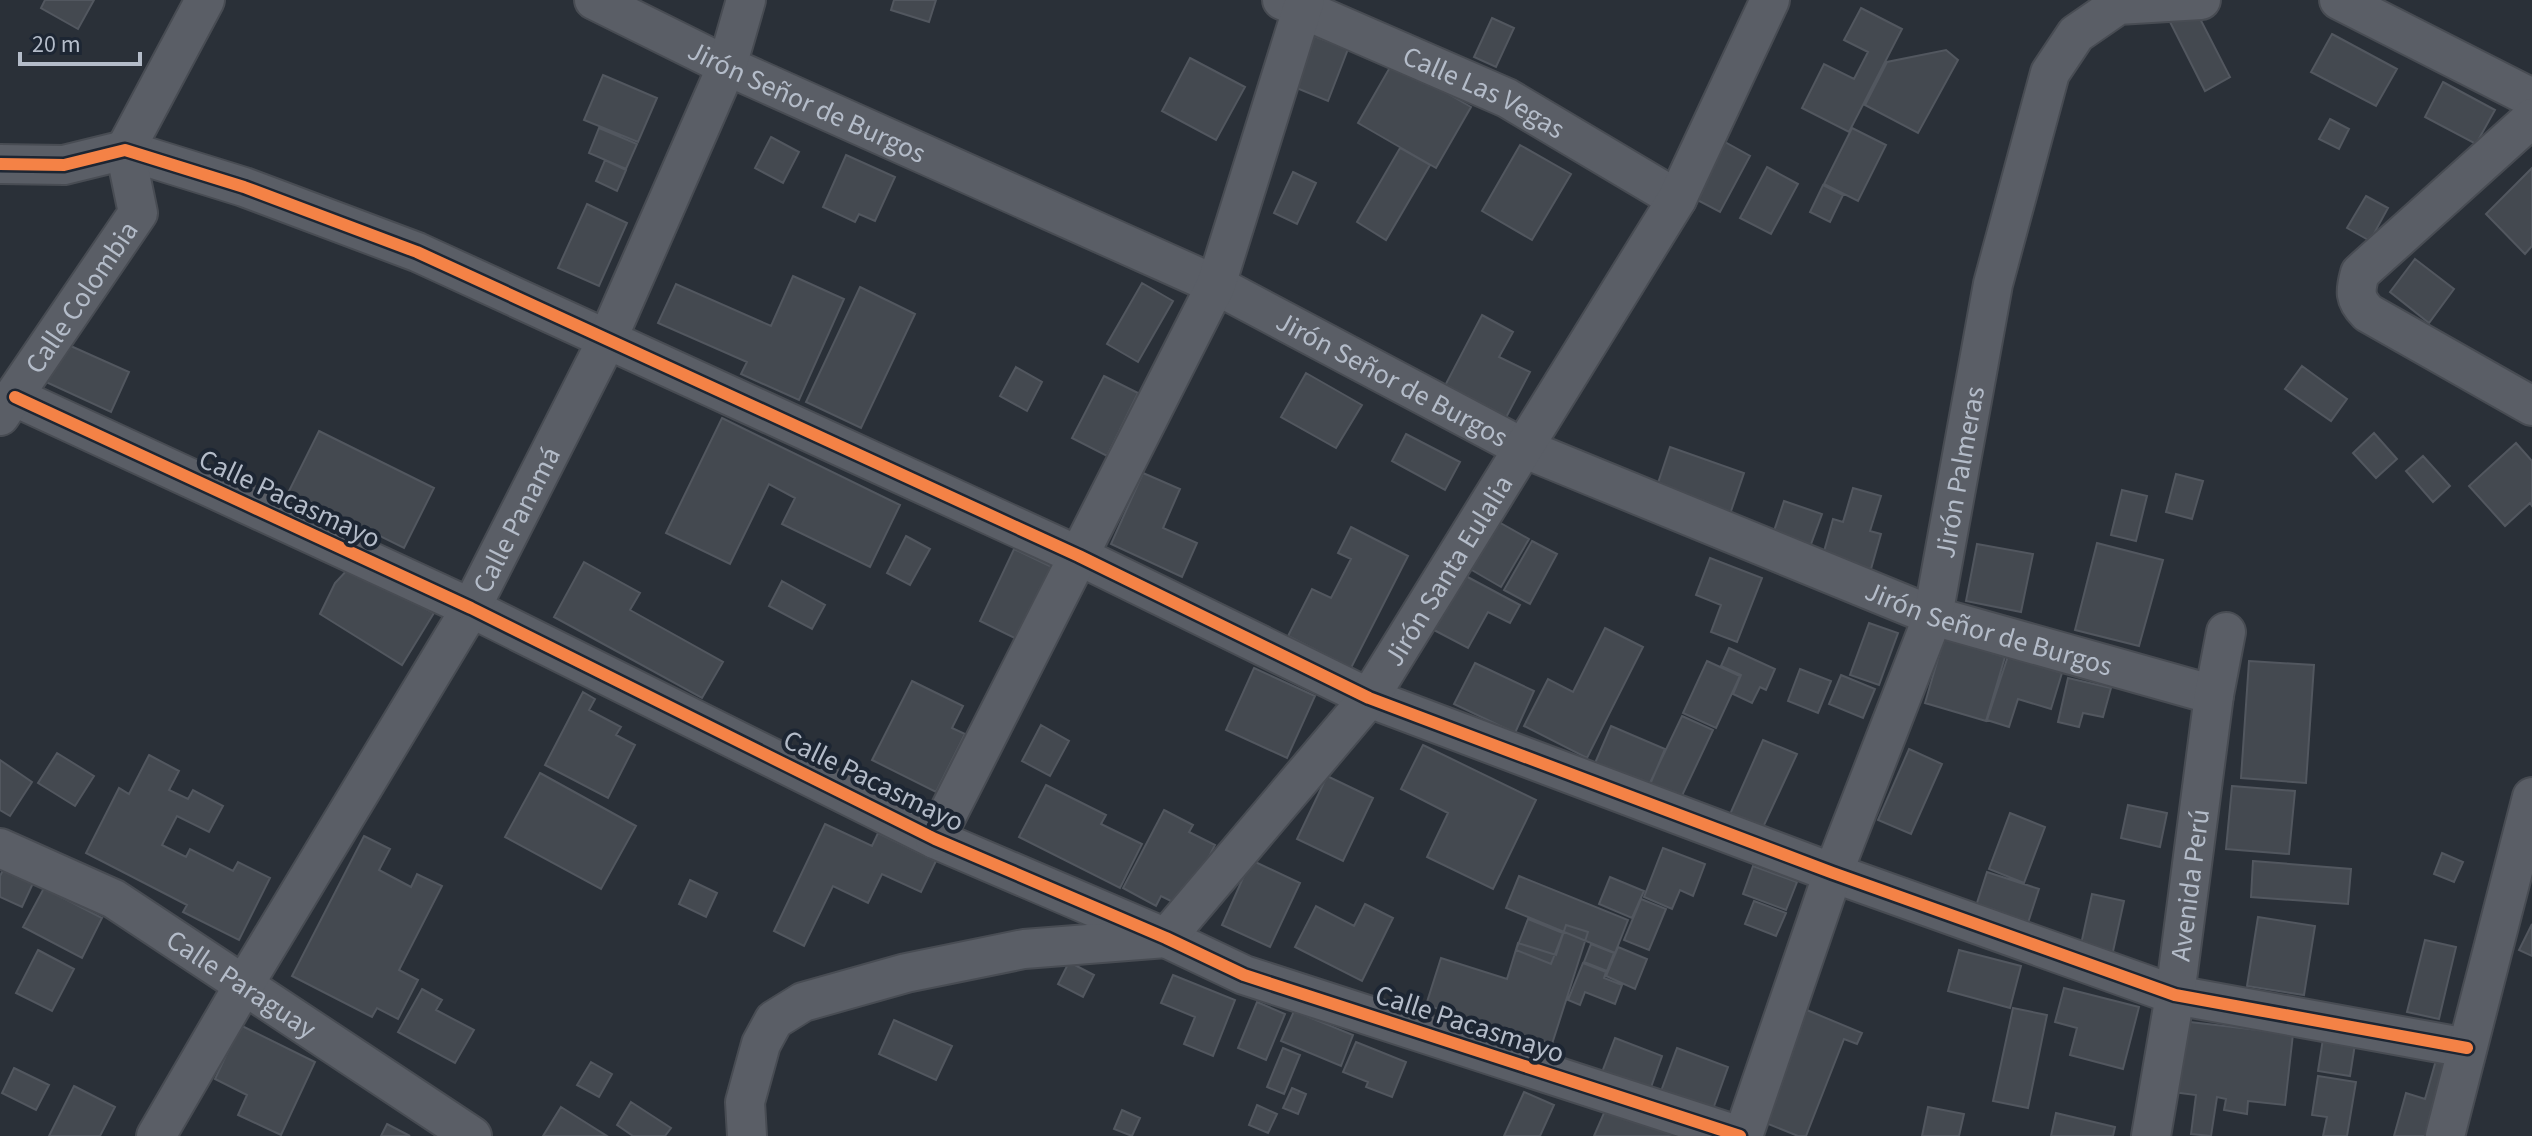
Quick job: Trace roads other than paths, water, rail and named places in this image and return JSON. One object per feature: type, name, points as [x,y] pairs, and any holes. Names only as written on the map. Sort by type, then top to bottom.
[{"type":"street","points":[[125,150],[205,0]]},
{"type":"street","name":"Jirón Señor de Burgos","points":[[594,0],[727,66],[1216,285],[1523,448],[1933,616],[2214,695]]},
{"type":"street","name":"Calle Panamá","points":[[156,1136],[471,608],[607,340],[727,66],[746,0]]},
{"type":"street","name":"Jirón Santa Eulalia","points":[[1166,938],[1369,698],[1677,199],[1770,0]]},
{"type":"street","name":"Jirón Palmeras","points":[[1742,1136],[1833,873],[1933,616],[1993,284],[2050,73],[2076,34],[2118,5],[2201,0]]},
{"type":"street","points":[[2339,0],[2532,98]]},
{"type":"street","points":[[935,839],[1216,285],[1296,3]]},
{"type":"street","name":"Calle Las Vegas","points":[[1296,3],[1507,98],[1677,199]]},
{"type":"street","points":[[2532,118],[2360,273],[2355,289],[2357,302],[2368,313],[2532,406]]},
{"type":"street","points":[[0,164],[64,165],[125,150],[244,187],[417,252],[1079,556],[1369,698],[1833,873],[2175,995],[2467,1048]]},
{"type":"street","name":"Calle Colombia","points":[[8,406],[138,213],[125,150]]},
{"type":"street","name":"Calle Pacasmayo","points":[[8,406],[471,608],[935,839],[1166,938],[1244,975],[1742,1136]]},
{"type":"street","name":"Avenida Perú","points":[[2151,1136],[2175,995],[2214,695],[2226,632]]},
{"type":"street","points":[[2445,1136],[2532,797]]},
{"type":"street","name":"Calle Paraguay","points":[[0,848],[114,899],[472,1136]]},
{"type":"street","points":[[747,1136],[745,1102],[757,1054],[774,1020],[793,1006],[906,973],[1024,949],[1166,938]]}]
